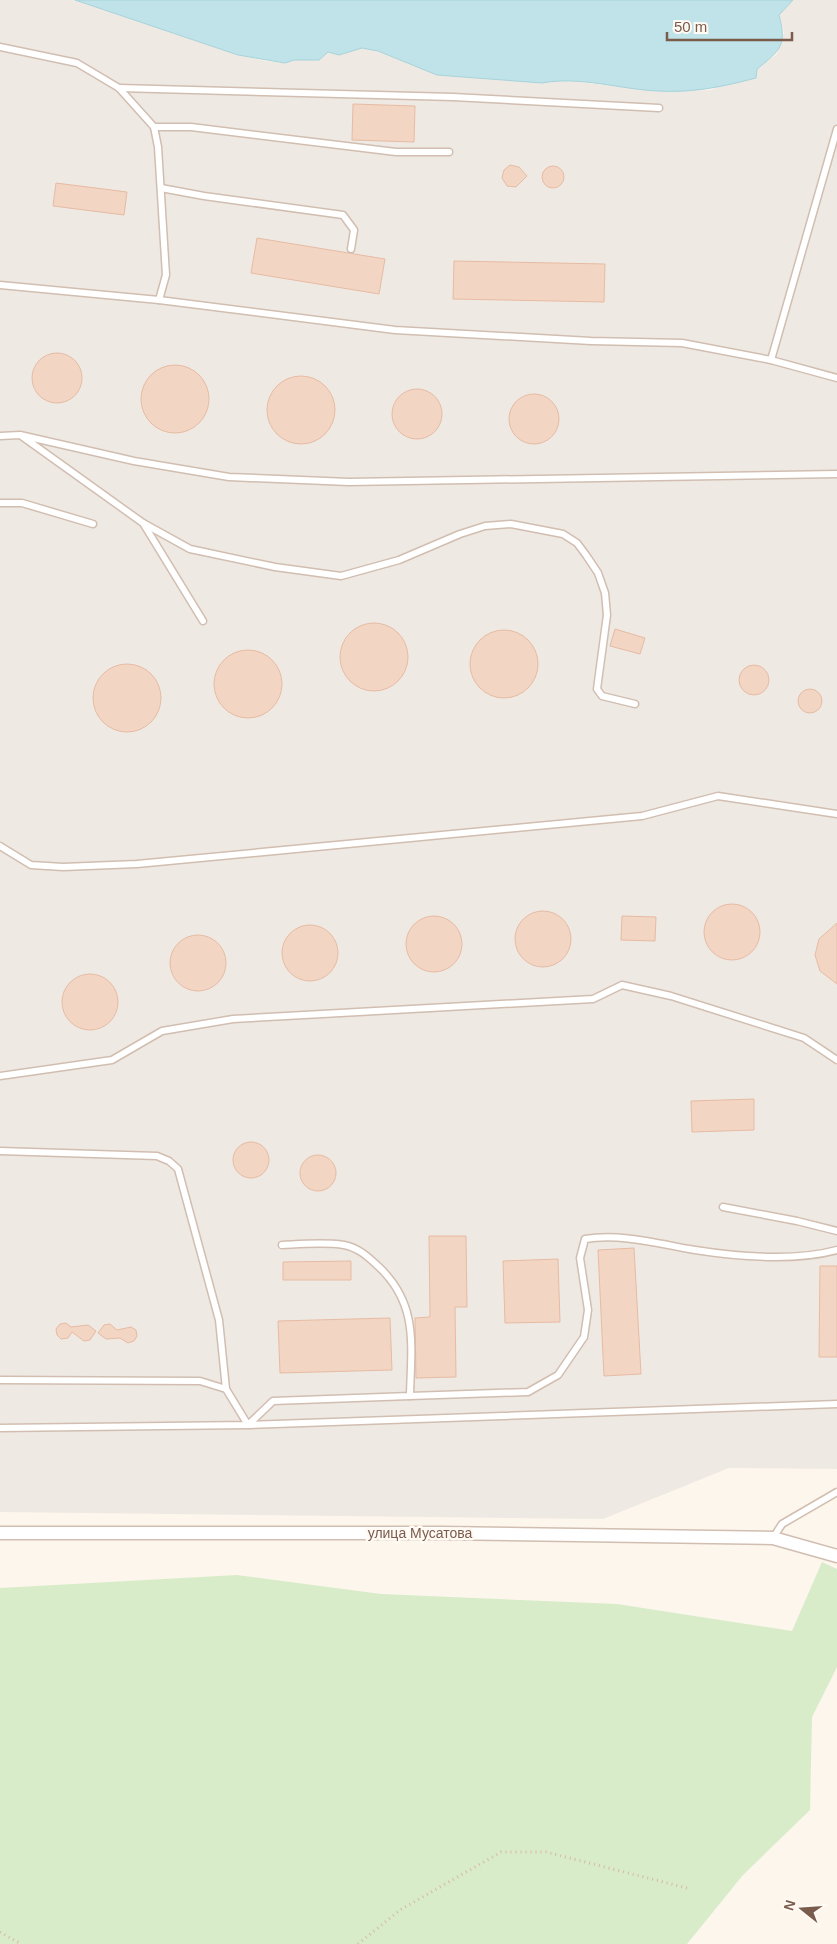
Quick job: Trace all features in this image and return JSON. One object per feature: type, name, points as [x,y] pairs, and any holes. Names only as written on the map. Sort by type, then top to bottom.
[{"type":"street","name":"улица Мусатова","points":[[0,1533],[440,1533],[773,1538],[837,1556]]},
{"type":"lane","points":[[0,47],[76,63],[119,88],[154,127],[158,147],[166,275],[159,300]]},
{"type":"lane","points":[[119,88],[453,97],[659,108]]},
{"type":"lane","points":[[154,127],[191,127],[396,152],[449,152]]},
{"type":"lane","points":[[771,360],[837,129]]},
{"type":"lane","points":[[161,188],[204,196],[343,215],[354,230],[351,250]]},
{"type":"lane","points":[[0,285],[159,300],[395,330],[591,341],[682,343],[771,360],[837,378]]},
{"type":"lane","points":[[20,435],[143,523],[190,549],[275,566],[341,576],[398,560],[460,534],[485,526],[511,524],[562,534],[577,543],[586,555],[598,573],[605,593],[607,615],[597,689],[602,696],[634,704]]},
{"type":"lane","points":[[0,436],[20,435],[134,461],[229,477],[349,482],[837,474]]},
{"type":"lane","points":[[0,503],[22,503],[93,524]]},
{"type":"lane","points":[[143,523],[203,621]]},
{"type":"lane","points":[[0,846],[32,865],[63,867],[137,864],[642,816],[718,796],[837,814]]},
{"type":"lane","points":[[0,1076],[112,1060],[162,1030],[233,1019],[593,999],[622,985],[671,996],[804,1038],[837,1060]]},
{"type":"lane","points":[[0,1151],[157,1156],[169,1161],[178,1169],[219,1320],[226,1389],[248,1425]]},
{"type":"lane","points":[[724,1207],[837,1231]]},
{"type":"lane","points":[[248,1425],[272,1401],[528,1392],[558,1375],[584,1337],[588,1310],[580,1258],[584,1239],[602,1236],[697,1250],[758,1256],[815,1256],[837,1250]]},
{"type":"lane","points":[[282,1245],[343,1245],[361,1251],[393,1280],[404,1300],[412,1332],[410,1396]]},
{"type":"lane","points":[[0,1380],[200,1381],[226,1389]]},
{"type":"lane","points":[[0,1428],[248,1425],[837,1404]]},
{"type":"lane","points":[[773,1538],[782,1524],[837,1492]]},
{"type":"path","points":[[358,1944],[400,1910],[501,1852],[546,1852],[687,1888]]},
{"type":"path","points":[[0,1932],[21,1944]]},
{"type":"shaded area","points":[[0,0],[75,0],[238,55],[266,61],[285,63],[294,60],[319,60],[328,52],[339,55],[362,48],[377,51],[437,75],[542,83],[554,81],[578,82],[658,91],[711,90],[757,69],[777,54],[784,33],[779,15],[793,0],[837,0],[837,1469],[729,1468],[603,1519],[0,1512]]},
{"type":"green space","points":[[822,1562],[837,1569],[837,1667],[812,1717],[810,1810],[743,1875],[687,1944],[0,1944],[0,1588],[237,1575],[381,1594],[617,1604],[792,1631]]},
{"type":"water","points":[[75,0],[793,0],[779,15],[782,33],[780,46],[772,57],[757,69],[756,78],[707,89],[657,91],[585,82],[556,81],[542,83],[437,75],[378,51],[362,48],[339,55],[328,52],[319,60],[294,60],[285,63],[238,55]]},
{"type":"building","points":[[353,104],[415,106],[414,142],[352,140]]},
{"type":"building","points":[[510,165],[519,167],[527,176],[516,187],[507,186],[502,178],[504,170]]},
{"type":"building","points":[[553,166],[561,169],[564,177],[561,185],[553,188],[545,185],[542,177],[545,169]]},
{"type":"building","points":[[56,183],[127,192],[124,215],[53,206]]},
{"type":"building","points":[[257,238],[385,259],[379,294],[251,273]]},
{"type":"building","points":[[454,261],[605,264],[604,302],[453,299]]},
{"type":"building","points":[[57,353],[75,360],[82,378],[75,396],[57,403],[39,396],[32,378],[39,360]]},
{"type":"building","points":[[168,365],[182,365],[194,370],[204,380],[209,392],[209,406],[204,418],[194,428],[182,433],[168,433],[156,428],[146,418],[141,406],[141,392],[146,380],[156,370]]},
{"type":"building","points":[[294,376],[308,376],[320,381],[330,391],[335,403],[335,417],[330,429],[320,439],[308,444],[294,444],[282,439],[272,429],[267,417],[267,403],[272,391],[282,381]]},
{"type":"building","points":[[417,389],[435,396],[442,414],[435,432],[417,439],[399,432],[392,414],[399,396]]},
{"type":"building","points":[[534,394],[552,401],[559,419],[552,437],[534,444],[516,437],[509,419],[516,401]]},
{"type":"building","points":[[367,623],[381,623],[393,628],[403,638],[408,650],[408,664],[403,676],[393,686],[381,691],[367,691],[355,686],[345,676],[340,664],[340,650],[345,638],[355,628]]},
{"type":"building","points":[[615,629],[645,638],[640,654],[610,646]]},
{"type":"building","points":[[497,630],[511,630],[523,635],[533,645],[538,657],[538,671],[533,683],[523,693],[511,698],[497,698],[485,693],[475,683],[470,671],[470,657],[475,645],[485,635]]},
{"type":"building","points":[[241,650],[255,650],[267,655],[277,665],[282,677],[282,691],[277,703],[267,713],[255,718],[241,718],[229,713],[219,703],[214,691],[214,677],[219,665],[229,655]]},
{"type":"building","points":[[120,664],[134,664],[146,669],[156,679],[161,691],[161,705],[156,717],[146,727],[134,732],[120,732],[108,727],[98,717],[93,705],[93,691],[98,679],[108,669]]},
{"type":"building","points":[[754,665],[760,666],[768,674],[768,686],[760,694],[754,695],[748,694],[740,686],[739,680],[740,674],[748,666]]},
{"type":"building","points":[[810,689],[819,692],[822,701],[819,710],[810,713],[801,710],[798,701],[801,692]]},
{"type":"building","points":[[726,904],[738,904],[748,908],[756,916],[760,932],[756,948],[748,956],[738,960],[726,960],[716,956],[708,948],[704,938],[704,926],[708,916],[716,908]]},
{"type":"building","points":[[537,911],[549,911],[559,915],[567,923],[571,939],[567,955],[559,963],[549,967],[537,967],[527,963],[519,955],[515,945],[515,933],[519,923],[527,915]]},
{"type":"building","points":[[428,916],[440,916],[450,920],[458,928],[462,944],[458,960],[450,968],[440,972],[428,972],[418,968],[410,960],[406,950],[406,938],[410,928],[418,920]]},
{"type":"building","points":[[622,916],[656,917],[655,941],[621,940]]},
{"type":"building","points":[[837,923],[837,984],[820,971],[815,955],[819,939]]},
{"type":"building","points":[[304,925],[316,925],[326,929],[334,937],[338,953],[334,969],[326,977],[316,981],[304,981],[294,977],[286,969],[282,959],[282,947],[286,937],[294,929]]},
{"type":"building","points":[[192,935],[204,935],[214,939],[222,947],[226,963],[222,979],[214,987],[204,991],[192,991],[182,987],[174,979],[170,969],[170,957],[174,947],[182,939]]},
{"type":"building","points":[[84,974],[96,974],[106,978],[114,986],[118,1002],[114,1018],[106,1026],[96,1030],[84,1030],[74,1026],[66,1018],[62,1008],[62,996],[66,986],[74,978]]},
{"type":"building","points":[[754,1099],[754,1130],[692,1132],[691,1101]]},
{"type":"building","points":[[251,1142],[264,1147],[269,1160],[264,1173],[251,1178],[238,1173],[233,1160],[238,1147]]},
{"type":"building","points":[[318,1155],[331,1160],[336,1173],[331,1186],[318,1191],[305,1186],[300,1173],[305,1160]]},
{"type":"building","points":[[429,1236],[466,1236],[467,1307],[455,1307],[456,1377],[416,1378],[415,1318],[430,1317]]},
{"type":"building","points":[[634,1248],[641,1374],[604,1376],[598,1250]]},
{"type":"building","points":[[558,1259],[560,1322],[505,1323],[503,1261]]},
{"type":"building","points":[[351,1261],[351,1280],[283,1280],[283,1262]]},
{"type":"building","points":[[820,1266],[837,1266],[837,1357],[819,1357]]},
{"type":"building","points":[[390,1318],[392,1370],[280,1373],[278,1321]]},
{"type":"building","points":[[66,1323],[71,1327],[88,1325],[96,1331],[90,1340],[84,1341],[72,1332],[68,1338],[61,1339],[57,1335],[56,1329],[60,1324]]},
{"type":"building","points":[[110,1324],[117,1330],[131,1327],[136,1330],[137,1336],[134,1341],[128,1343],[120,1338],[106,1339],[98,1333],[104,1325]]}]
